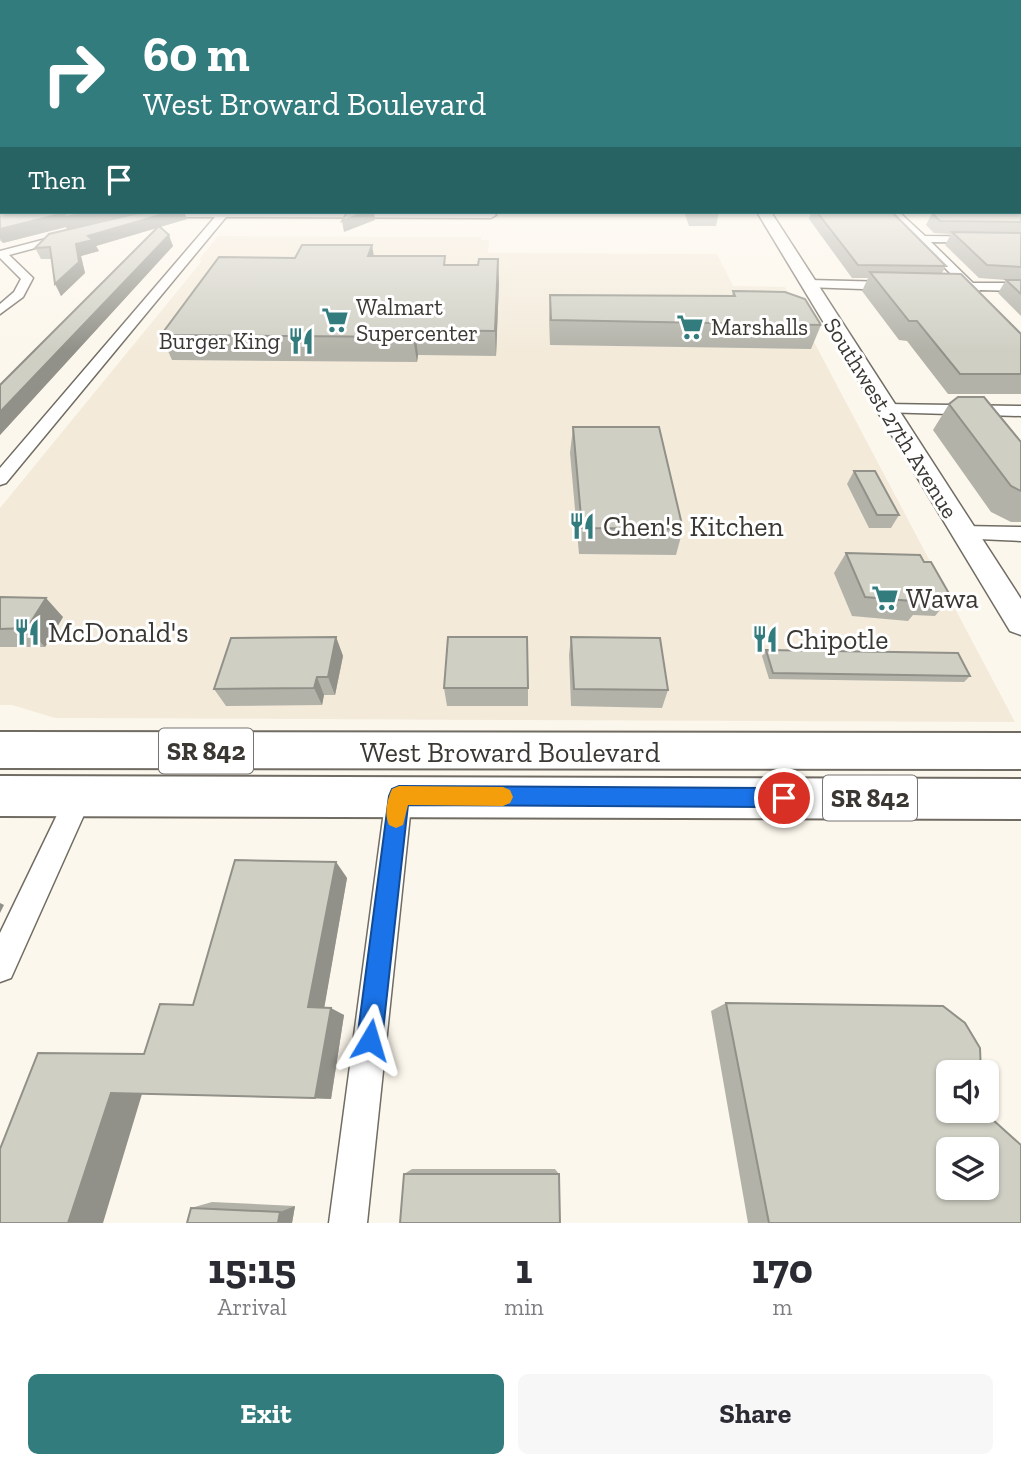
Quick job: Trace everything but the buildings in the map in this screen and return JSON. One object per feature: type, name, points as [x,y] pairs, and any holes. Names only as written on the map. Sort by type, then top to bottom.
[{"type":"main road","name":"West Broward Boulevard","points":[[0,750],[1021,751]]},
{"type":"main road","points":[[326,796],[370,777],[406,752]]},
{"type":"main road","name":"West Broward Boulevard","points":[[0,796],[1021,799]]},
{"type":"street","points":[[1,254],[64,237]]},
{"type":"street","points":[[0,479],[203,237]]},
{"type":"street","name":"Southwest 27th Avenue","points":[[779,237],[962,533],[1021,623]]},
{"type":"street","points":[[919,239],[1021,240]]},
{"type":"street","points":[[919,239],[988,304]]},
{"type":"street","points":[[0,310],[19,294],[27,278],[1,254]]},
{"type":"street","points":[[809,285],[900,286]]},
{"type":"street","points":[[935,286],[1021,287]]},
{"type":"street","points":[[885,409],[1021,411]]},
{"type":"street","points":[[962,533],[1021,534]]},
{"type":"street","points":[[348,1223],[399,796]]},
{"type":"street","points":[[0,967],[79,797]]},
{"type":"shaded area","points":[[217,237],[481,237],[481,240],[489,240],[488,253],[717,254],[733,286],[785,287],[1015,722],[55,718],[12,705],[0,705],[0,508],[202,261],[199,260]]},
{"type":"slow traffic","points":[[396,818],[399,796],[503,797]]},
{"type":"place","name":"Walmart Supercenter","points":[[335,320]]},
{"type":"place","name":"Marshalls","points":[[690,327]]},
{"type":"place","name":"Burger King","points":[[301,341]]},
{"type":"place","name":"Chen's Kitchen","points":[[582,526]]},
{"type":"place","name":"Wawa","points":[[885,598]]},
{"type":"place","name":"McDonald's","points":[[27,632]]},
{"type":"place","name":"Chipotle","points":[[765,639]]},
{"type":"route","points":[[370,1040],[399,796],[784,798]]}]
